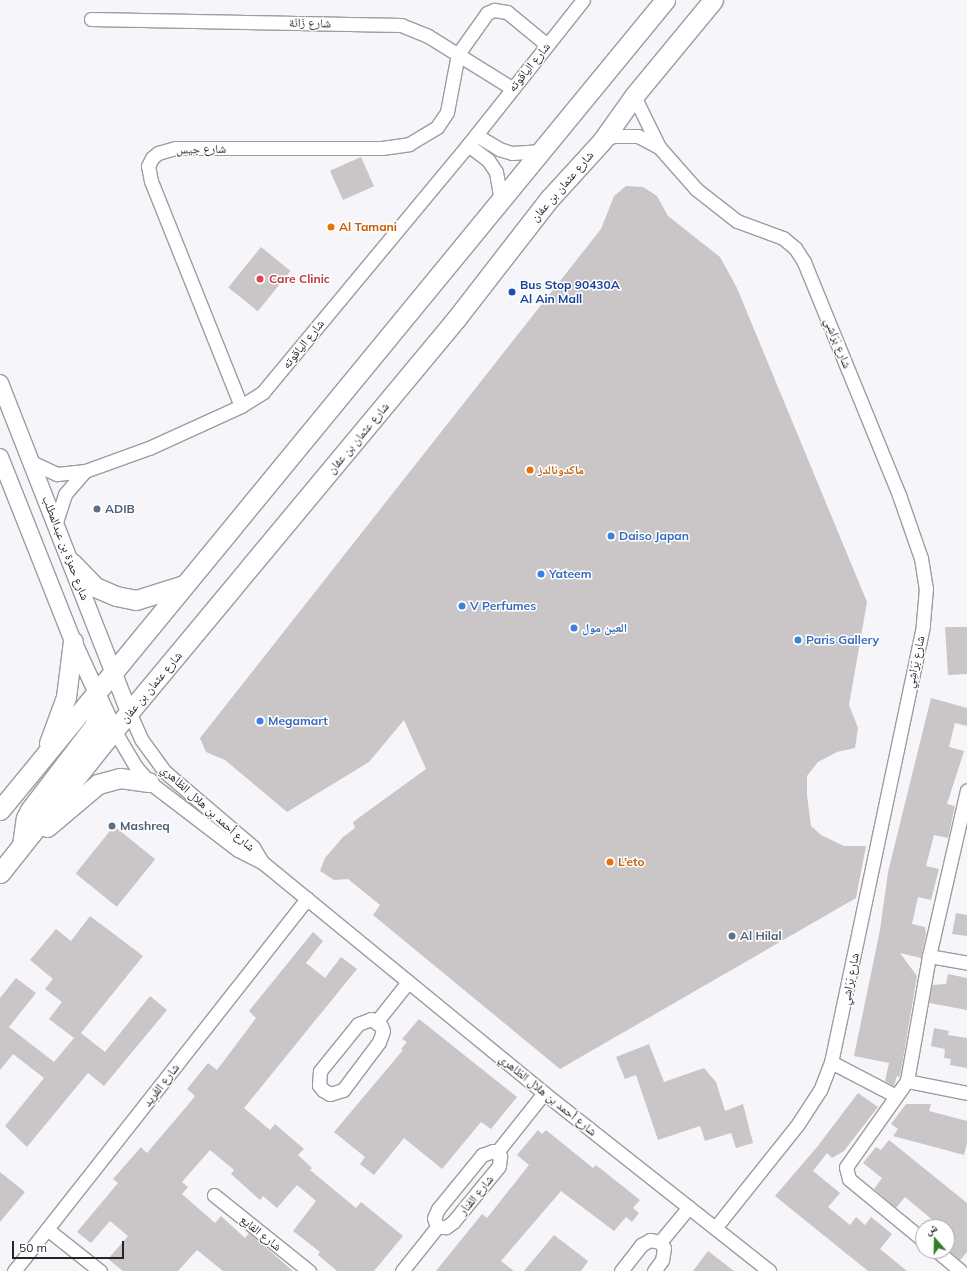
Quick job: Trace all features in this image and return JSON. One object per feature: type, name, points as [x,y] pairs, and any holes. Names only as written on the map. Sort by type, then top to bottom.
[{"type":"main road","points":[[0,810],[666,0]]},
{"type":"main road","name":"شارع عثمان بن عفان","points":[[0,873],[114,730],[130,714],[456,319],[550,198],[602,141],[634,96],[713,0]]},
{"type":"main road","points":[[72,562],[95,587],[136,600],[184,585]]},
{"type":"main road","points":[[44,757],[66,697],[73,642]]},
{"type":"main road","points":[[22,846],[26,818],[30,810],[95,725],[98,715],[91,700]]},
{"type":"main road","points":[[22,846],[98,784],[120,778],[149,782]]},
{"type":"street","name":"شارع الياقوته","points":[[31,462],[57,474],[85,471],[149,448],[241,406],[270,386],[472,140],[583,0]]},
{"type":"street","points":[[458,54],[482,19],[494,10],[507,12],[547,45]]},
{"type":"street","name":"شارع زَانَة","points":[[91,19],[401,25],[419,32],[458,54],[512,88]]},
{"type":"street","name":"شارع جيس","points":[[241,406],[151,181],[148,166],[152,158],[158,153],[175,148],[382,148],[409,144],[438,127],[447,112],[458,54]]},
{"type":"street","name":"شارع بَرَاشِي","points":[[634,96],[660,147],[696,190],[726,214],[753,229],[783,238],[795,248],[804,262],[899,495],[924,573],[926,604],[923,626],[831,1062],[820,1090],[798,1124],[715,1228]]},
{"type":"street","name":"شارع بَرَاشِي","points":[[602,141],[613,136],[638,136],[660,147]]},
{"type":"street","points":[[472,140],[512,153],[542,151]]},
{"type":"street","points":[[472,140],[496,172],[501,200]]},
{"type":"street","name":"شارع حمزة بن عبدالمطلب","points":[[0,383],[72,562],[130,714]]},
{"type":"street","points":[[0,458],[73,642],[91,700],[114,730]]},
{"type":"street","name":"شارع الياقوته","points":[[56,522],[65,494],[85,471]]},
{"type":"street","name":"شارع أحمد بن هلال الظاهري","points":[[130,714],[141,739],[164,771],[253,847],[262,862]]},
{"type":"street","name":"شارع أحمد بن هلال الظاهري","points":[[114,730],[136,767],[149,782],[238,850],[262,862],[544,1093],[769,1271]]},
{"type":"street","points":[[915,1233],[849,1179],[846,1171],[848,1161],[907,1081],[929,956],[962,829],[967,790]]},
{"type":"street","name":"شارع الفَرِيد","points":[[14,1271],[307,899]]},
{"type":"street","points":[[929,956],[967,963]]},
{"type":"street","points":[[377,1021],[408,982]]},
{"type":"street","points":[[364,1020],[377,1021],[381,1026],[382,1037],[348,1084],[337,1094],[323,1090],[319,1085],[320,1071],[358,1024],[364,1020]]},
{"type":"street","points":[[831,1062],[896,1096]]},
{"type":"street","points":[[907,1081],[967,1093]]},
{"type":"street","points":[[497,1152],[544,1093]]},
{"type":"street","name":"شارع الفَناَر","points":[[487,1152],[497,1152],[501,1161],[499,1166],[453,1222],[446,1227],[437,1227],[434,1218],[438,1209],[482,1155],[487,1152]]},
{"type":"street","name":"شارع الفايع","points":[[214,1195],[309,1271]]},
{"type":"street","points":[[660,1242],[689,1207]]},
{"type":"street","points":[[402,1271],[437,1227]]},
{"type":"street","points":[[47,1229],[100,1271]]},
{"type":"street","points":[[621,1271],[644,1242],[655,1240],[660,1242]]},
{"type":"street","points":[[654,1271],[664,1254],[660,1242]]},
{"type":"street","points":[[947,1259],[961,1271]]},
{"type":"building","points":[[361,157],[374,186],[343,200],[330,171]]},
{"type":"building","name":"العين مول","points":[[626,186],[643,187],[657,196],[668,216],[720,257],[737,288],[867,602],[849,705],[858,728],[855,748],[837,752],[818,762],[807,776],[807,795],[811,826],[821,835],[844,846],[866,846],[856,898],[560,1069],[373,915],[380,905],[348,879],[334,880],[320,871],[325,858],[343,837],[355,828],[353,822],[426,769],[404,720],[369,762],[287,812],[225,760],[206,752],[200,738],[601,229],[614,196]]},
{"type":"building","name":"Care Clinic","points":[[261,247],[291,271],[258,311],[228,287]]},
{"type":"building","points":[[945,627],[967,627],[967,674],[948,675]]},
{"type":"building","points":[[931,698],[967,708],[967,726],[955,723],[949,747],[964,751],[947,804],[955,806],[948,838],[934,835],[926,866],[939,869],[931,900],[918,897],[912,924],[925,927],[926,934],[921,958],[900,953],[917,976],[900,1077],[897,1076],[894,1086],[885,1081],[889,1063],[854,1056],[880,930],[888,872]]},
{"type":"building","points":[[114,826],[155,859],[117,907],[76,873]]},
{"type":"building","points":[[956,913],[967,915],[967,936],[952,934]]},
{"type":"building","points":[[90,916],[143,956],[81,1033],[105,1052],[150,996],[167,1010],[104,1086],[88,1073],[27,1147],[5,1126],[44,1078],[13,1054],[0,1070],[0,998],[16,978],[36,993],[9,1027],[54,1062],[74,1038],[49,1019],[62,1002],[45,989],[53,979],[30,960],[56,929],[71,941]]},
{"type":"building","points":[[313,932],[323,941],[306,963],[325,978],[341,957],[357,969],[244,1108],[270,1130],[275,1124],[304,1149],[298,1155],[312,1168],[310,1170],[356,1208],[361,1202],[403,1236],[374,1271],[337,1271],[318,1255],[320,1252],[293,1231],[316,1201],[297,1185],[277,1208],[263,1196],[260,1200],[231,1174],[234,1170],[210,1150],[182,1182],[188,1187],[182,1194],[215,1223],[221,1216],[245,1238],[249,1233],[293,1271],[223,1271],[197,1250],[178,1271],[123,1271],[108,1259],[128,1236],[110,1221],[91,1243],[77,1232],[118,1183],[113,1179],[141,1147],[147,1153],[192,1100],[195,1096],[187,1089],[208,1063],[217,1070],[256,1018],[249,1011]]},
{"type":"building","points":[[948,974],[967,978],[967,1010],[929,1003],[932,985],[946,984]]},
{"type":"building","points":[[419,1019],[517,1097],[491,1129],[481,1122],[442,1169],[404,1138],[374,1175],[360,1164],[365,1157],[334,1132],[403,1050],[401,1049],[407,1042],[402,1039]]},
{"type":"building","points":[[934,1028],[949,1031],[948,1035],[967,1038],[967,1068],[950,1065],[951,1059],[944,1058],[945,1049],[931,1046]]},
{"type":"building","points":[[649,1044],[664,1082],[704,1068],[716,1082],[725,1111],[743,1104],[753,1143],[736,1148],[731,1133],[705,1141],[700,1126],[658,1140],[636,1075],[625,1079],[616,1057]]},
{"type":"building","points":[[858,1093],[878,1107],[844,1151],[832,1158],[827,1153],[813,1171],[840,1193],[828,1207],[850,1225],[856,1217],[865,1225],[871,1217],[892,1234],[880,1249],[907,1271],[868,1271],[775,1196],[817,1147]]},
{"type":"building","points":[[906,1104],[931,1104],[929,1111],[967,1121],[967,1143],[964,1155],[893,1136],[898,1129],[891,1124]]},
{"type":"building","points":[[538,1130],[542,1134],[546,1130],[593,1168],[596,1165],[640,1200],[633,1208],[639,1213],[632,1222],[626,1217],[614,1231],[561,1191],[501,1261],[514,1271],[436,1271],[482,1214],[487,1218],[529,1165],[517,1155]]},
{"type":"building","points":[[889,1140],[967,1203],[967,1252],[960,1260],[955,1256],[955,1219],[931,1219],[905,1197],[896,1208],[874,1189],[882,1178],[863,1163],[876,1147],[881,1150]]},
{"type":"building","points":[[0,1172],[25,1192],[0,1222]]},
{"type":"building","points":[[554,1235],[588,1261],[581,1271],[524,1271]]},
{"type":"building","points":[[708,1251],[734,1271],[693,1271]]},
{"type":"place","name":"Al Tamani","points":[[331,227]]},
{"type":"place","name":"Care Clinic","points":[[260,279]]},
{"type":"place","name":"Bus Stop 90430A Al Ain Mall","points":[[512,292]]},
{"type":"place","name":"ماكدونالدز","points":[[530,470]]},
{"type":"place","name":"ADIB","points":[[97,509]]},
{"type":"place","name":"Daiso Japan","points":[[611,536]]},
{"type":"place","name":"Yateem","points":[[541,574]]},
{"type":"place","name":"V Perfumes","points":[[462,606]]},
{"type":"place","name":"العين مول","points":[[574,628]]},
{"type":"place","name":"Paris Gallery","points":[[798,640]]},
{"type":"place","name":"Megamart","points":[[260,721]]},
{"type":"place","name":"Mashreq","points":[[112,826]]},
{"type":"place","name":"L’eto","points":[[610,862]]},
{"type":"place","name":"Al Hilal","points":[[732,936]]}]
